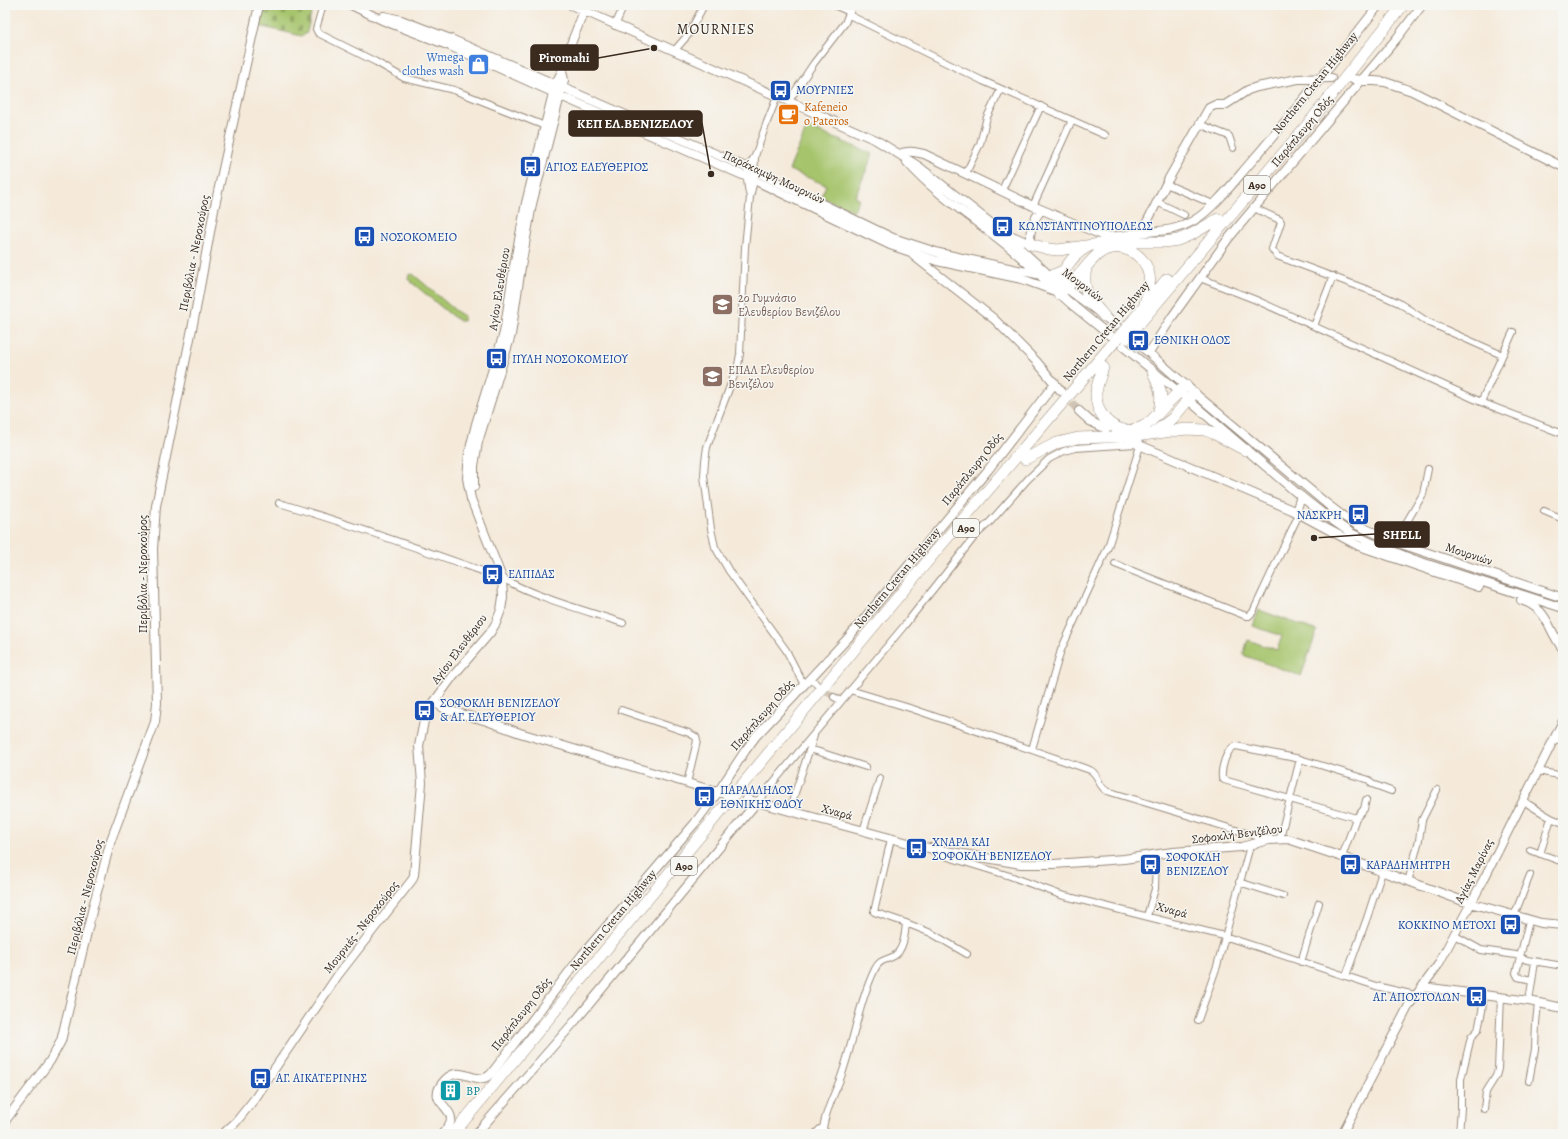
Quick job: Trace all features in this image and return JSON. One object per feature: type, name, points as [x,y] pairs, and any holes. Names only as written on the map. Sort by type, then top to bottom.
[{"type":"highway","name":"Northern Cretan Highway","points":[[1136,321],[1145,305],[1308,113],[1394,5]]},
{"type":"highway","name":"Northern Cretan Highway","points":[[457,1133],[496,1082],[936,551],[1108,356],[1136,321],[1313,118],[1403,5]]},
{"type":"highway","points":[[1030,244],[1058,250],[1114,242],[1149,243],[1171,241],[1192,234],[1218,219]]},
{"type":"highway","points":[[1046,275],[1060,273],[1065,270],[1078,254],[1089,246]]},
{"type":"highway","points":[[1061,288],[1102,252],[1111,248],[1124,249],[1135,252],[1143,260],[1149,275],[1149,285],[1145,305]]},
{"type":"highway","points":[[1086,267],[1086,294],[1104,316]]},
{"type":"highway","points":[[1061,288],[1065,270]]},
{"type":"highway","name":"Northern Cretan Highway","points":[[457,1133],[906,597],[1103,367],[1108,356]]},
{"type":"highway","points":[[1103,367],[1096,393],[1098,408],[1105,420],[1112,426],[1120,429],[1133,430],[1144,426],[1187,393]]},
{"type":"highway","points":[[1153,372],[1162,397],[1158,414]]},
{"type":"highway","points":[[1149,434],[1174,418],[1187,393]]},
{"type":"highway","points":[[1025,459],[1057,443],[1078,438],[1136,436],[1186,429],[1205,430],[1221,436],[1245,450]]},
{"type":"highway","points":[[484,1085],[496,1082]]},
{"type":"highway","points":[[456,1118],[457,1133]]},
{"type":"street","name":"Περιβόλια - Νεροκούρος","points":[[5,1121],[50,1061],[61,1041],[94,903],[111,840],[155,722],[157,703],[153,549],[156,506],[196,309],[214,210],[259,5]]},
{"type":"street","points":[[323,5],[316,29],[318,33],[327,38],[376,62],[404,78],[454,90],[545,126]]},
{"type":"street","name":"Παράκαμψη Μουρνιών","points":[[352,5],[382,20],[559,88],[571,96],[938,257],[1022,280],[1052,290],[1061,288]]},
{"type":"street","points":[[571,5],[584,8],[615,26],[876,140],[899,154]]},
{"type":"street","points":[[615,26],[624,5]]},
{"type":"street","points":[[674,52],[688,35],[704,5]]},
{"type":"street","points":[[834,5],[849,14],[1001,89],[1105,135]]},
{"type":"street","points":[[788,102],[814,63],[846,23],[852,5]]},
{"type":"street","name":"Παράπλευρη Οδός","points":[[899,154],[905,151],[914,151],[924,154],[1037,208],[1104,236],[1113,237],[1142,232],[1160,232],[1180,228],[1194,220],[1213,204],[1272,138],[1379,5]]},
{"type":"street","name":"Παράπλευρη Οδός","points":[[1149,353],[1228,239],[1397,38],[1422,5]]},
{"type":"street","points":[[556,107],[571,96],[559,88],[562,71],[584,8]]},
{"type":"street","points":[[1142,232],[1166,184],[1199,124],[1211,106],[1225,105],[1248,90],[1298,79],[1321,77],[1331,78]]},
{"type":"street","points":[[1352,79],[1385,82],[1412,91],[1563,167]]},
{"type":"street","name":"Αγίου Ελευθέριου","points":[[434,702],[496,623],[501,610],[503,597],[502,578],[471,499],[467,478],[469,453],[476,424],[504,333],[514,266],[526,203],[545,126],[559,88]]},
{"type":"street","name":"Αγίου Ελευθέριου","points":[[478,519],[473,478],[476,454],[486,415],[511,335],[532,204],[556,107],[559,88]]},
{"type":"street","points":[[966,173],[980,144],[987,117],[1001,89]]},
{"type":"street","points":[[777,98],[767,122],[751,174],[745,247],[740,354],[738,365],[707,447],[704,476],[711,529],[715,547],[721,560],[749,601],[786,650],[804,685]]},
{"type":"street","points":[[1002,190],[1041,106]]},
{"type":"street","points":[[1030,244],[1029,238],[1037,208],[1072,120]]},
{"type":"street","points":[[1199,124],[1229,136],[1233,148]]},
{"type":"street","name":"Μουρνιών","points":[[899,154],[918,166],[1002,232],[1061,288],[1104,316],[1149,353],[1187,393],[1327,504],[1357,524],[1395,542],[1563,598]]},
{"type":"street","name":"Μουρνιών","points":[[899,154],[914,170],[949,201],[1046,275]]},
{"type":"street","name":"Παράκαμψη Μουρνιών","points":[[751,174],[890,245],[910,252],[1046,275]]},
{"type":"street","points":[[1166,184],[1213,204]]},
{"type":"street","points":[[1157,202],[1184,215]]},
{"type":"street","points":[[1254,208],[1280,220],[1281,222],[1272,245],[1274,252],[1284,259],[1389,298],[1428,322],[1502,355]]},
{"type":"street","points":[[1002,232],[1030,244]]},
{"type":"street","points":[[910,252],[994,319],[1031,356],[1061,391]]},
{"type":"street","points":[[934,272],[938,257]]},
{"type":"street","points":[[1314,326],[1333,276]]},
{"type":"street","points":[[1200,278],[1256,300],[1481,402],[1563,434]]},
{"type":"street","points":[[1061,288],[1153,372],[1187,393],[1245,450],[1346,529],[1372,544],[1563,608]]},
{"type":"street","points":[[1481,402],[1513,332]]},
{"type":"street","name":"Παράπλευρη Οδός","points":[[442,1134],[450,1123],[451,1117],[438,1097],[438,1091],[446,1079],[452,1074],[456,1073],[480,1078],[488,1077],[491,1074],[582,955],[721,793],[745,751],[756,736],[848,638],[975,485],[1055,383]]},
{"type":"street","points":[[1079,411],[1090,421],[1106,429]]},
{"type":"street","points":[[1032,749],[1061,650],[1108,547],[1135,443]]},
{"type":"street","points":[[476,1134],[576,1020],[904,626],[976,536],[1028,479],[1049,459],[1064,451],[1085,446],[1135,443],[1297,513],[1349,542],[1528,602],[1539,609],[1544,615],[1563,649]]},
{"type":"street","points":[[1395,542],[1422,494],[1428,469]]},
{"type":"street","points":[[1115,564],[1249,616],[1253,612],[1297,513],[1302,496]]},
{"type":"street","points":[[279,503],[327,517],[502,578],[513,584],[547,597],[623,623]]},
{"type":"street","points":[[1544,511],[1563,519]]},
{"type":"street","points":[[811,678],[817,685]]},
{"type":"street","points":[[850,690],[913,709],[1090,770],[1096,774],[1100,785],[1107,790],[1269,840]]},
{"type":"street","points":[[834,697],[841,701]]},
{"type":"street","points":[[434,702],[447,710],[487,721],[520,733],[687,784],[721,793]]},
{"type":"street","name":"Μουρνιές - Νεροκούρος","points":[[223,1134],[236,1122],[256,1097],[338,975],[412,880],[414,875],[422,783],[419,746],[424,721],[434,702]]},
{"type":"street","points":[[621,710],[696,737],[687,784]]},
{"type":"street","name":"Αγίας Μαρίνας","points":[[1342,1134],[1409,1005],[1438,965],[1563,721]]},
{"type":"street","points":[[789,811],[815,732]]},
{"type":"street","points":[[1555,738],[1563,742]]},
{"type":"street","points":[[1356,818],[1224,780],[1222,778],[1222,770],[1229,750],[1236,746],[1300,759],[1369,780],[1372,784],[1391,791]]},
{"type":"street","points":[[810,749],[866,767]]},
{"type":"street","points":[[1280,838],[1300,759]]},
{"type":"street","points":[[1538,770],[1563,776]]},
{"type":"street","points":[[863,832],[880,778]]},
{"type":"street","points":[[1408,882],[1419,840],[1422,820],[1437,790]]},
{"type":"street","name":"Χναρά","points":[[746,800],[923,847],[1022,864],[1054,864],[1141,857]]},
{"type":"street","points":[[1342,857],[1356,818],[1364,809],[1366,800]]},
{"type":"street","points":[[1523,801],[1551,818],[1563,823]]},
{"type":"street","points":[[1540,854],[1551,818]]},
{"type":"street","name":"Σοφοκλή Βενιζέλου","points":[[1141,857],[1156,854],[1250,846],[1269,840],[1280,838],[1288,839],[1471,903],[1529,921],[1550,925],[1563,925]]},
{"type":"street","points":[[891,839],[874,912],[931,933],[967,954]]},
{"type":"street","points":[[1198,1020],[1213,976],[1250,846]]},
{"type":"street","name":"Χναρά","points":[[923,847],[948,857],[985,868],[1061,895],[1224,936],[1376,986],[1416,996]]},
{"type":"street","points":[[1530,850],[1563,862]]},
{"type":"street","points":[[1147,916],[1155,889],[1156,854]]},
{"type":"street","points":[[1346,976],[1382,872]]},
{"type":"street","points":[[1514,916],[1530,875]]},
{"type":"street","points":[[1239,882],[1283,896]]},
{"type":"street","points":[[1301,962],[1319,903]]},
{"type":"street","points":[[1529,921],[1519,956],[1516,975],[1518,977],[1532,980]]},
{"type":"street","points":[[815,1134],[817,1130],[825,1131],[826,1115],[842,1074],[866,989],[881,960],[895,956],[900,949],[906,923]]},
{"type":"street","points":[[1454,935],[1481,950],[1519,956],[1535,962],[1563,966]]},
{"type":"street","points":[[1529,1001],[1535,962]]},
{"type":"street","points":[[1423,987],[1529,1001],[1563,1008]]},
{"type":"street","points":[[1459,1134],[1462,1108],[1461,1079],[1471,1037],[1478,1030],[1484,995]]},
{"type":"street","points":[[1484,1109],[1486,1092],[1496,1076],[1498,1069],[1501,997]]},
{"type":"street","points":[[1529,1081],[1536,1049],[1538,1003]]},
{"type":"green space","points":[[264,5],[313,5],[307,32],[302,36],[259,26]]},
{"type":"green space","points":[[807,127],[873,154],[855,197],[859,199],[854,211],[821,197],[826,185],[789,170]]},
{"type":"green space","points":[[413,274],[456,311],[464,316],[463,321],[460,321],[452,316],[410,281],[408,279],[409,275]]},
{"type":"green space","points":[[1259,610],[1317,631],[1301,676],[1243,655],[1248,640],[1277,650],[1282,636],[1253,626]]},
{"type":"tunnel","points":[[1064,394],[1079,411]]},
{"type":"tunnel","points":[[820,687],[834,697]]},
{"type":"place","name":"Piromahi","points":[[654,48]]},
{"type":"place","name":"Wmega clothes wash","points":[[479,64]]},
{"type":"place","name":"ΜΟΥΡΝΙΕΣ","points":[[781,90]]},
{"type":"place","name":"Kafeneio o Pateros","points":[[789,114]]},
{"type":"place","name":"ΑΓΙΟΣ ΕΛΕΥΘΕΡΙΟΣ","points":[[530,167]]},
{"type":"place","name":"ΚΕΠ ΕΛ.ΒΕΝΙΖΕΛΟΥ","points":[[711,174]]},
{"type":"place","name":"ΚΩΝΣΤΑΝΤΙΝΟΥΠΟΛΕΩΣ","points":[[1002,226]]},
{"type":"place","name":"ΝΟΣΟΚΟΜΕΙΟ","points":[[365,237]]},
{"type":"place","name":"2ο Γυμνάσιο Ελευθερίου Βενιζέλου","points":[[722,305]]},
{"type":"place","name":"ΕΘΝΙΚΗ ΟΔΟΣ","points":[[1138,340]]},
{"type":"place","name":"ΠΥΛΗ ΝΟΣΟΚΟΜΕΙΟΥ","points":[[496,359]]},
{"type":"place","name":"ΕΠΑΛ Ελευθερίου Βενιζέλου","points":[[713,377]]},
{"type":"place","name":"ΝΑΣΚΡΗ","points":[[1358,515]]},
{"type":"place","name":"SHELL","points":[[1314,538]]},
{"type":"place","name":"ΕΛΠΙΔΑΣ","points":[[493,574]]},
{"type":"place","name":"ΣΟΦΟΚΛΗ ΒΕΝΙΖΕΛΟΥ & ΑΓ. ΕΛΕΥΘΕΡΙΟΥ","points":[[425,710]]},
{"type":"place","name":"ΠΑΡΑΛΛΗΛΟΣ ΕΘΝΙΚΗΣ ΟΔΟΥ","points":[[705,797]]},
{"type":"place","name":"ΧΝΑΡΑ ΚΑΙ ΣΟΦΟΚΛΗ ΒΕΝΙΖΕΛΟΥ","points":[[916,849]]},
{"type":"place","name":"ΣΟΦΟΚΛΗ ΒΕΝΙΖΕΛΟΥ","points":[[1151,864]]},
{"type":"place","name":"ΚΑΡΑΔΗΜΗΤΡΗ","points":[[1350,865]]},
{"type":"place","name":"ΚΟΚΚΙΝΟ ΜΕΤΟΧΙ","points":[[1511,925]]},
{"type":"place","name":"ΑΓ. ΑΠΟΣΤΟΛΩΝ","points":[[1476,997]]},
{"type":"place","name":"ΑΓ. ΑΙΚΑΤΕΡΙΝΗΣ","points":[[261,1078]]},
{"type":"place","name":"BP","points":[[450,1091]]},
{"type":"district","name":"MOURNIES","points":[[716,29]]}]
